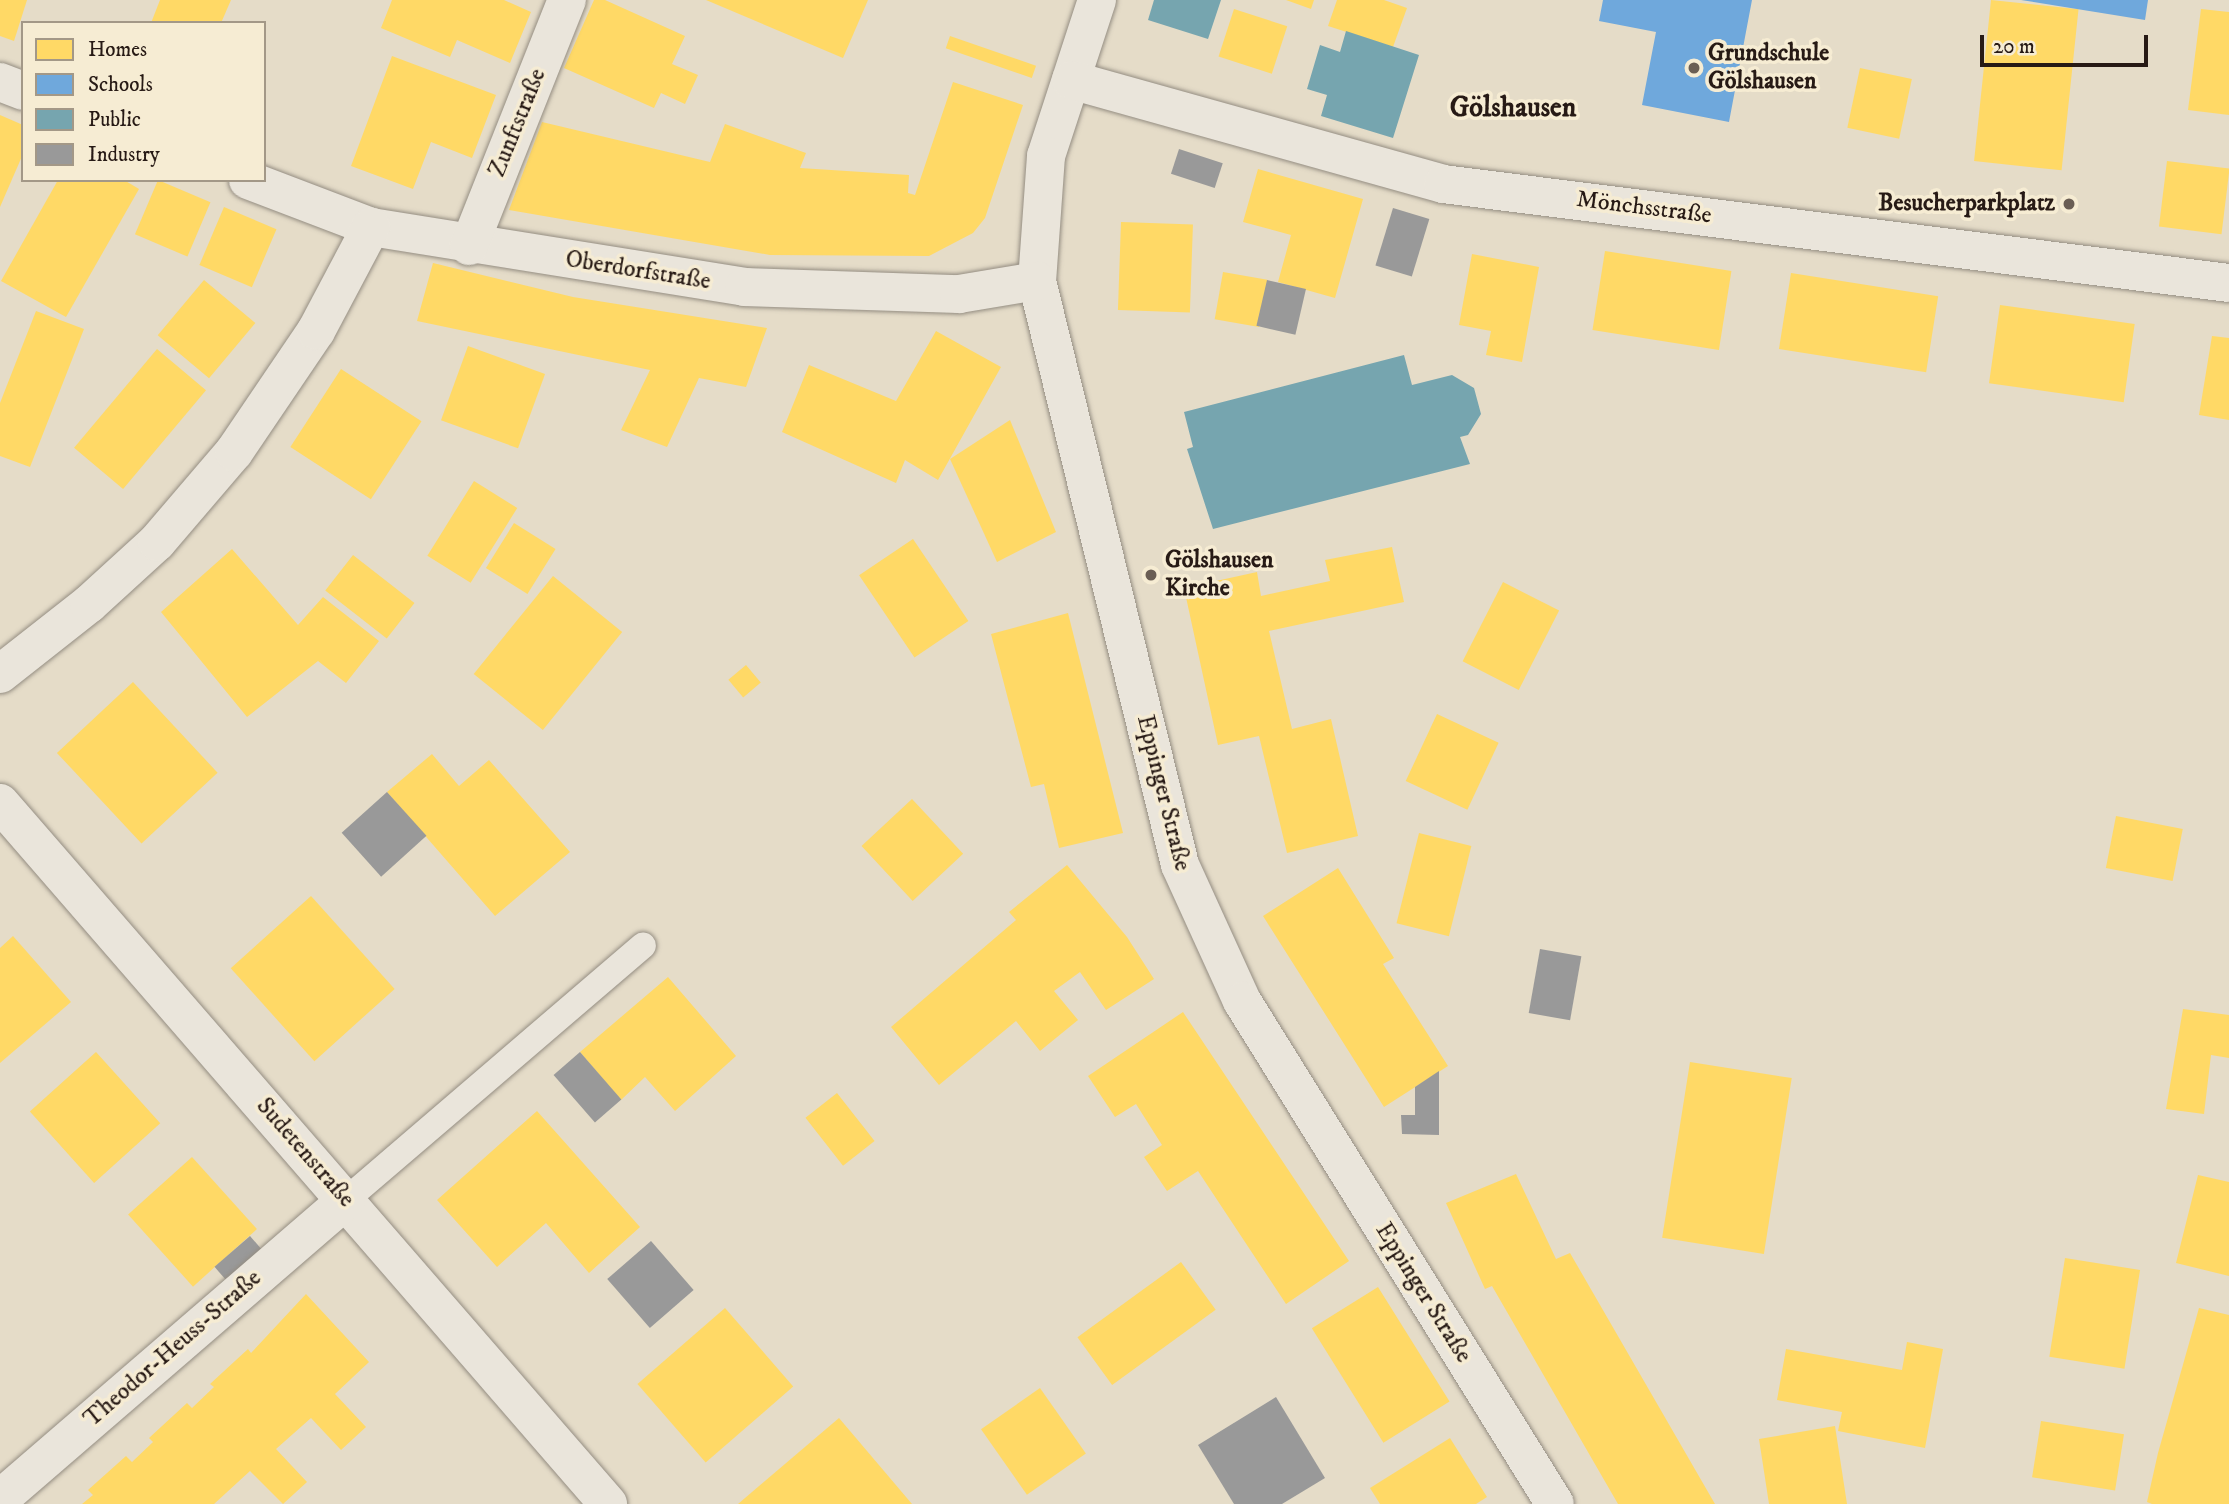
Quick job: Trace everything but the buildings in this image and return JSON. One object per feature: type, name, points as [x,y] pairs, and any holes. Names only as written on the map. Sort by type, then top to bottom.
[{"type":"street","name":"Zunftstraße","points":[[469,246],[567,0]]},
{"type":"street","name":"Eppinger Straße","points":[[1097,0],[1046,156],[1037,281],[1180,865],[1192,897],[1242,1002],[1555,1504]]},
{"type":"street","name":"Mönchsstraße","points":[[1070,80],[1443,184],[2229,283]]},
{"type":"street","points":[[0,82],[21,90]]},
{"type":"street","name":"Oberdorfstraße","points":[[253,182],[371,227],[469,246],[744,287],[959,294],[1037,281]]},
{"type":"street","points":[[0,674],[89,604],[157,542],[234,452],[316,331],[371,227]]},
{"type":"street","name":"Sudetenstraße","points":[[0,803],[608,1504]]},
{"type":"street","name":"Theodor-Heuss-Straße","points":[[0,1499],[346,1200]]},
{"type":"lane","points":[[346,1200],[643,945]]},
{"type":"place","name":"Grundschule Gölshausen","points":[[1694,68]]},
{"type":"place","name":"Besucherparkplatz","points":[[2069,204]]},
{"type":"place","name":"Gölshausen Kirche","points":[[1151,575]]},
{"type":"district","name":"Gölshausen","points":[[1513,108]]}]
